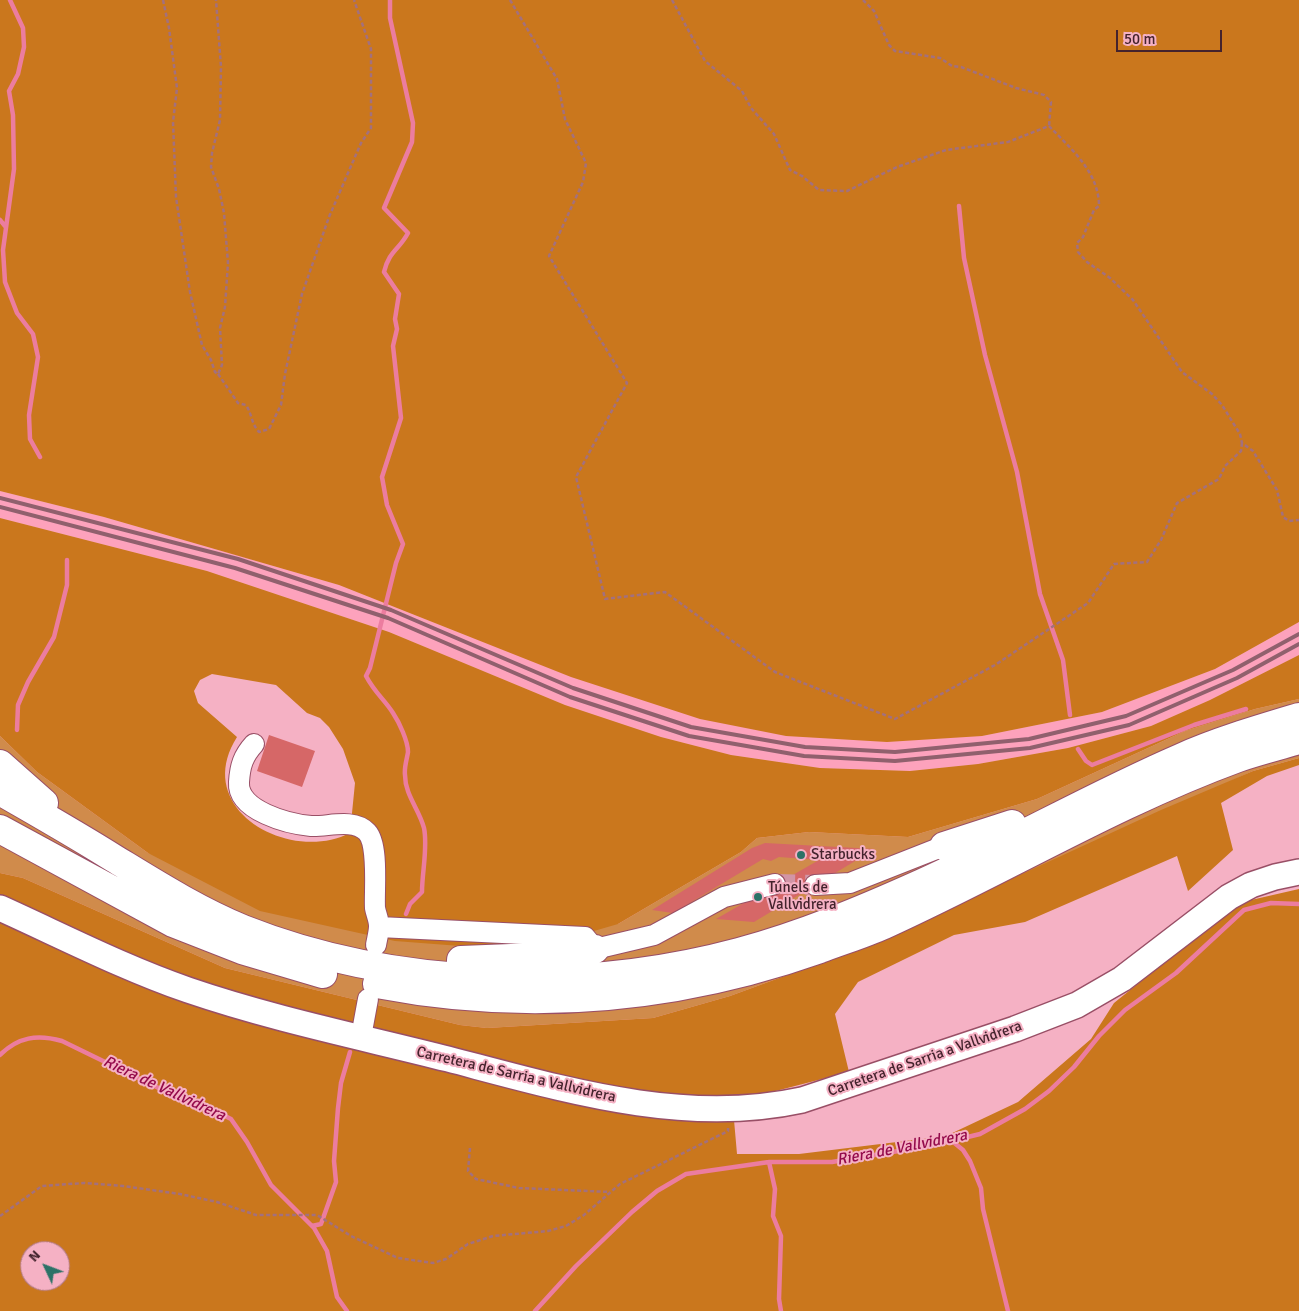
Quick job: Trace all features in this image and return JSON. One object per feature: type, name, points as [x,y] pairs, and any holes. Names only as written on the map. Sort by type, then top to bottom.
[{"type":"highway","points":[[0,791],[201,910],[244,929],[296,947],[378,946],[438,974],[558,978],[610,975],[694,962],[780,940],[836,920],[926,881],[1182,756],[1239,735],[1299,717]]},
{"type":"highway","points":[[0,829],[173,923],[210,940],[279,962],[330,975],[444,995],[487,998],[572,999],[670,988],[737,975],[822,948],[882,926],[1080,827],[1169,786],[1240,758],[1299,740]]},
{"type":"highway","points":[[0,764],[45,804],[112,857]]},
{"type":"highway","points":[[944,846],[1085,802]]},
{"type":"highway","points":[[378,946],[396,961],[562,956],[595,949]]},
{"type":"main road","name":"Carretera de Sarria a Vallvidrera","points":[[0,908],[188,990],[578,1093],[653,1104],[731,1109],[757,1108],[802,1100],[1015,1029],[1077,1005],[1122,979],[1229,897],[1251,885],[1299,872]]},
{"type":"lane","points":[[254,744],[244,754],[239,787],[245,800],[256,810],[297,824],[356,826],[367,832],[373,846],[378,946],[586,937],[595,949],[654,935],[724,897],[775,884]]},
{"type":"lane","points":[[815,885],[850,883],[944,846]]},
{"type":"lane","points":[[361,1037],[368,999]]},
{"type":"path","points":[[163,0],[170,28],[177,88],[174,122],[174,177],[190,292],[202,344],[215,372],[238,403],[246,405],[251,413],[252,424],[259,432],[269,428],[281,405],[292,337],[308,279],[329,217],[361,143],[371,128],[371,49],[354,0]]},
{"type":"path","points":[[216,0],[221,67],[220,120],[212,153],[211,167],[219,189],[224,213],[228,263],[220,328],[222,366],[218,374]]},
{"type":"path","points":[[510,0],[557,79],[564,119],[586,164],[583,182],[549,256],[627,382],[576,478],[604,599],[665,592],[775,672],[895,719],[995,665],[1088,603],[1114,564],[1148,562],[1161,540],[1177,502],[1219,479],[1225,466],[1241,451],[1242,442],[1240,434],[1222,405],[1212,394],[1182,372],[1133,300],[1078,252],[1077,243],[1084,237],[1094,210],[1099,206],[1099,196],[1093,176],[1049,126],[1051,102],[1044,94],[1016,88],[961,67],[952,66],[940,58],[896,51],[889,45],[874,11],[863,0]]},
{"type":"path","points":[[672,0],[704,61],[742,91],[751,108],[774,134],[790,170],[802,176],[819,190],[847,191],[897,167],[946,150],[1008,142],[1049,126]]},
{"type":"path","points":[[1242,442],[1252,451],[1277,490],[1283,517],[1289,521],[1299,520]]},
{"type":"path","points":[[0,1216],[10,1207],[42,1186],[84,1183],[123,1186],[180,1194],[218,1202],[256,1215],[317,1215],[351,1236],[398,1258],[433,1263],[446,1259],[468,1244],[493,1236],[548,1231],[566,1226],[637,1175],[728,1131],[731,1109]]},
{"type":"path","points":[[470,1148],[468,1171],[476,1179],[520,1188],[612,1192]]},
{"type":"shaded area","points":[[0,0],[1299,0],[1299,622],[1215,669],[1102,712],[982,736],[887,742],[786,736],[700,719],[571,677],[339,585],[104,517],[0,491]]},
{"type":"shaded area","points":[[0,491],[104,517],[339,585],[470,637],[982,736],[1102,712],[1215,669],[1299,622],[1299,655],[1210,700],[1151,726],[1068,748],[978,764],[910,771],[820,768],[731,755],[661,737],[565,705],[389,632],[207,571],[0,518]]},
{"type":"shaded area","points":[[0,518],[207,571],[389,632],[565,705],[661,737],[731,755],[820,768],[910,771],[978,764],[1068,748],[1151,726],[1210,700],[1299,655],[1299,699],[1255,709],[1185,731],[1037,799],[908,837],[809,832],[757,838],[741,852],[618,924],[525,951],[395,941],[260,911],[148,853],[37,772],[0,736]],"holes":[[[212,674],[276,685],[307,713],[320,718],[329,727],[343,749],[355,783],[350,833],[326,841],[300,841],[275,835],[253,824],[236,807],[227,787],[226,763],[237,737],[198,703],[194,691],[200,680]]]},
{"type":"shaded area","points":[[1299,699],[1299,758],[1253,771],[861,948],[730,996],[653,1018],[487,1028],[460,1025],[225,968],[23,878],[0,873],[0,736],[37,772],[148,853],[618,924],[741,852],[757,838],[809,832],[908,837],[1037,799],[1185,731],[1255,709]]},
{"type":"shaded area","points":[[1299,758],[1299,765],[1267,776],[1221,803],[1233,850],[1188,891],[1177,856],[1025,922],[954,935],[858,982],[835,1014],[849,1072],[741,1100],[734,1120],[737,1154],[799,1154],[946,1136],[1018,1102],[1091,1039],[1114,1003],[1238,903],[1299,889],[1299,1311],[0,1311],[0,873],[23,878],[225,968],[460,1025],[487,1028],[653,1018],[730,996],[861,948],[1161,810],[1253,771]]},
{"type":"building","points":[[269,735],[315,751],[302,787],[257,771]]},
{"type":"building","points":[[765,843],[875,849],[754,922],[716,919],[819,860],[779,857],[771,861],[763,859],[673,913],[652,910],[752,848]]},
{"type":"waterway","points":[[10,0],[23,28],[24,47],[18,74],[9,91],[13,115],[14,169],[3,250],[5,282],[17,313],[33,334],[38,357],[29,415],[30,439],[40,457]]},
{"type":"waterway","points":[[390,0],[390,18],[413,123],[412,142],[384,208],[408,233],[391,255],[384,272],[399,294],[395,319],[397,329],[393,346],[401,418],[382,477],[387,505],[403,544],[396,563],[370,668],[366,676],[393,713],[405,737],[408,748],[405,769],[407,789],[424,828],[425,851],[422,892],[410,904],[406,914]]},
{"type":"waterway","points":[[959,206],[964,258],[985,355],[1017,472],[1040,594],[1063,660],[1070,715]]},
{"type":"waterway","points":[[0,220],[5,226]]},
{"type":"waterway","points":[[17,730],[18,705],[28,682],[54,637],[67,585],[67,560]]},
{"type":"waterway","points":[[1078,749],[1086,761],[1092,765],[1194,725],[1246,709]]},
{"type":"waterway","name":"Riera de Vallvidrera","points":[[535,1311],[576,1266],[632,1212],[657,1191],[686,1174],[769,1162],[832,1162],[935,1145],[980,1134],[1025,1109],[1049,1091],[1074,1067],[1099,1036],[1125,1010],[1176,973],[1244,910],[1271,903],[1299,904]]},
{"type":"waterway","name":"Riera de Vallvidrera","points":[[0,1055],[14,1044],[28,1039],[44,1038],[62,1041],[175,1096],[205,1106],[231,1119],[247,1142],[271,1185],[314,1228],[327,1251],[337,1297],[347,1311]]},
{"type":"waterway","points":[[312,1226],[321,1224],[336,1182],[334,1161],[338,1108],[341,1083],[350,1052]]},
{"type":"waterway","points":[[952,1141],[963,1150],[970,1161],[981,1188],[983,1209],[1008,1311]]},
{"type":"waterway","points":[[769,1162],[775,1189],[773,1216],[781,1236],[779,1299],[781,1311]]},
{"type":"tunnel","points":[[775,884],[815,885]]},
{"type":"railway","points":[[0,498],[238,559],[391,610],[573,688],[691,727],[805,747],[895,752],[1029,739],[1126,716],[1233,670],[1299,634]]},
{"type":"railway","points":[[0,507],[235,568],[388,618],[570,697],[689,736],[804,756],[895,761],[1030,748],[1129,725],[1237,678],[1299,644]]},
{"type":"place","name":"Starbucks","points":[[801,855]]},
{"type":"place","name":"Túnels de Vallvidrera","points":[[758,897]]}]
